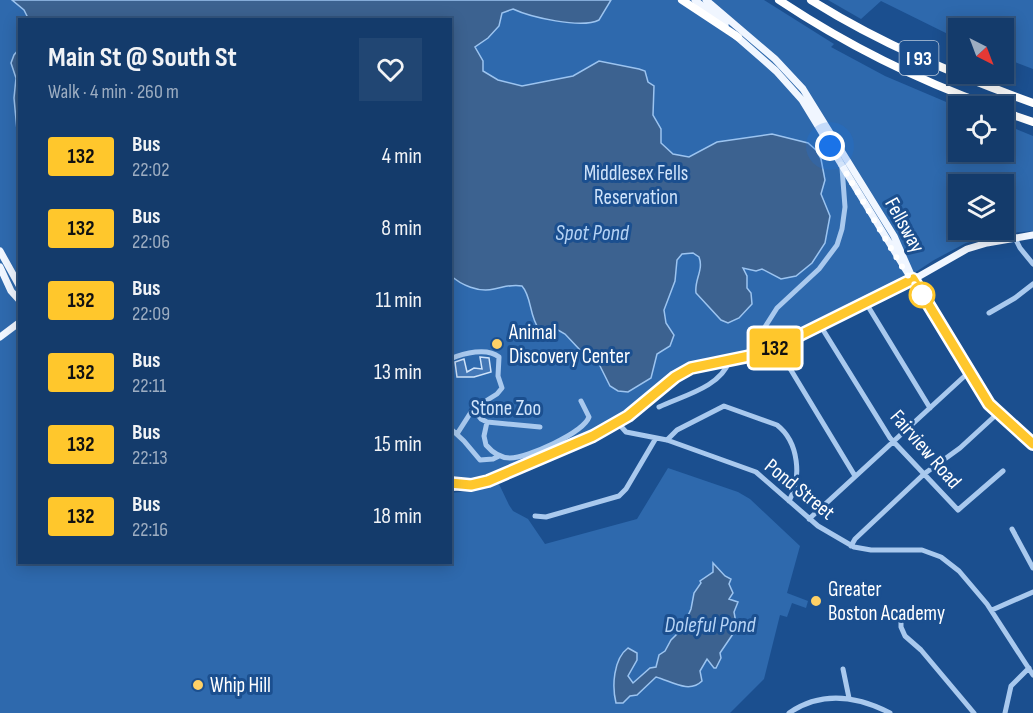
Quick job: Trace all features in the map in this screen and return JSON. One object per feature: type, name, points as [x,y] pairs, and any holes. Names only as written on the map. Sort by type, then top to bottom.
[{"type":"highway","points":[[682,0],[738,38]]},
{"type":"highway","name":"I 93","points":[[779,0],[834,35],[878,58],[967,96]]},
{"type":"highway","name":"I 93","points":[[811,0],[916,57],[1033,103]]},
{"type":"highway","points":[[1014,115],[1033,122]]},
{"type":"main road","name":"Fellsway","points":[[695,0],[793,88],[904,270],[913,279]]},
{"type":"main road","name":"Fellsway","points":[[706,0],[775,59],[803,89],[894,236],[909,265],[913,279]]},
{"type":"main road","points":[[452,488],[488,481],[559,452],[618,423],[683,371],[702,364],[750,357],[777,347],[913,279],[967,249],[1033,235]]},
{"type":"main road","points":[[0,251],[18,283]]},
{"type":"main road","points":[[0,267],[11,291],[18,300]]},
{"type":"main road","points":[[913,279],[997,414],[1033,443]]},
{"type":"main road","points":[[0,337],[17,324]]},
{"type":"main road","points":[[452,483],[471,485]]},
{"type":"street","points":[[750,357],[751,349],[780,305],[819,269],[837,245],[842,229],[845,202],[841,164]]},
{"type":"street","points":[[1015,238],[1033,264]]},
{"type":"street","points":[[989,313],[1033,284]]},
{"type":"street","points":[[866,303],[930,408]]},
{"type":"street","name":"Fairview Road","points":[[820,326],[893,441],[959,511],[1003,471]]},
{"type":"street","points":[[777,347],[855,476]]},
{"type":"street","points":[[452,358],[468,353],[489,352],[499,357],[498,376],[502,388],[497,394],[473,409],[457,434]]},
{"type":"street","points":[[659,407],[718,378],[725,371],[729,361]]},
{"type":"street","points":[[809,519],[969,372]]},
{"type":"street","points":[[487,422],[485,443],[499,456],[510,458],[519,456],[577,432],[589,417],[581,401]]},
{"type":"street","points":[[668,441],[677,430],[724,406],[777,425],[784,431],[796,452],[795,487],[789,501]]},
{"type":"street","points":[[473,409],[487,422],[540,427]]},
{"type":"street","points":[[852,546],[855,539],[924,474],[962,447],[997,414]]},
{"type":"street","name":"Pond Street","points":[[618,423],[626,432],[668,441],[756,472],[809,519],[852,546],[866,549],[922,550],[938,555],[959,571],[992,610],[1033,675]]},
{"type":"street","points":[[452,430],[480,460],[499,456]]},
{"type":"street","points":[[535,516],[546,517],[619,496],[626,489],[656,438]]},
{"type":"street","points":[[1012,529],[1033,567]]},
{"type":"street","points":[[992,610],[1033,592]]},
{"type":"street","points":[[901,619],[900,627],[904,634],[921,650],[974,713]]},
{"type":"street","points":[[1005,713],[1010,689],[1029,668]]},
{"type":"street","points":[[843,669],[849,698]]},
{"type":"street","points":[[789,713],[812,701],[849,698],[890,713]]},
{"type":"green space","name":"Middlesex Fells Reservation","points":[[0,0],[764,0],[834,44],[831,47],[885,76],[948,103],[948,162],[1014,162],[1014,128],[1033,136],[1033,231],[1014,233],[1014,174],[948,174],[948,240],[978,240],[966,243],[902,281],[761,350],[710,357],[683,365],[624,413],[577,437],[484,475],[466,479],[452,478],[452,18],[18,18],[18,564],[452,564],[452,493],[471,491],[498,482],[513,511],[528,519],[545,544],[637,519],[668,468],[738,492],[750,499],[800,546],[787,593],[808,601],[806,608],[792,603],[787,617],[780,615],[764,679],[730,713],[0,713]]},
{"type":"green space","points":[[828,0],[1033,0],[1033,69],[1014,62],[1014,18],[948,18],[948,34],[881,1],[861,19]]},
{"type":"water","name":"Spot Pond","points":[[12,0],[611,0],[599,20],[591,22],[556,21],[513,9],[502,13],[499,26],[475,47],[483,61],[483,71],[498,80],[522,86],[573,76],[599,61],[645,71],[648,82],[654,86],[653,115],[661,129],[661,143],[673,154],[689,157],[717,142],[772,134],[808,143],[821,159],[825,180],[821,194],[830,216],[825,243],[812,263],[796,276],[781,279],[762,269],[756,271],[743,268],[747,276],[747,288],[751,293],[752,304],[739,318],[728,323],[721,320],[696,293],[699,257],[693,253],[682,254],[677,260],[675,281],[664,310],[666,323],[674,335],[670,346],[657,354],[651,378],[628,392],[618,391],[610,386],[596,358],[582,352],[558,330],[539,329],[522,286],[482,290],[465,285],[452,277],[452,18],[28,18],[24,10]]},
{"type":"water","points":[[18,50],[18,141],[14,98],[16,78],[11,63]]},
{"type":"water","name":"Doleful Pond","points":[[713,563],[731,579],[729,584],[733,593],[729,599],[738,602],[734,612],[737,628],[720,653],[721,658],[716,668],[707,659],[700,671],[702,681],[697,685],[686,687],[656,677],[637,695],[630,696],[623,703],[616,703],[615,674],[623,653],[628,648],[637,653],[637,660],[628,676],[633,683],[650,668],[656,667],[659,655],[665,651],[671,640],[682,629],[691,609],[694,593],[700,581],[713,572]]},
{"type":"building","points":[[480,357],[489,358],[491,372],[474,377],[457,377],[455,362],[464,359],[467,372],[474,368],[482,369]]},
{"type":"bus line","name":"132","points":[[452,483],[471,485],[481,483],[572,447],[624,420],[678,374],[686,370],[702,364],[744,359],[764,353],[913,279],[989,404],[1033,444]]},
{"type":"place","name":"Animal Discovery Center","points":[[497,344]]},
{"type":"place","name":"Greater Boston Academy","points":[[816,601]]},
{"type":"place","name":"Whip Hill","points":[[198,685]]},
{"type":"route","points":[[830,146],[904,270],[913,279],[922,295]]},
{"type":"park label","name":"Stone Zoo","points":[[506,408]]}]
